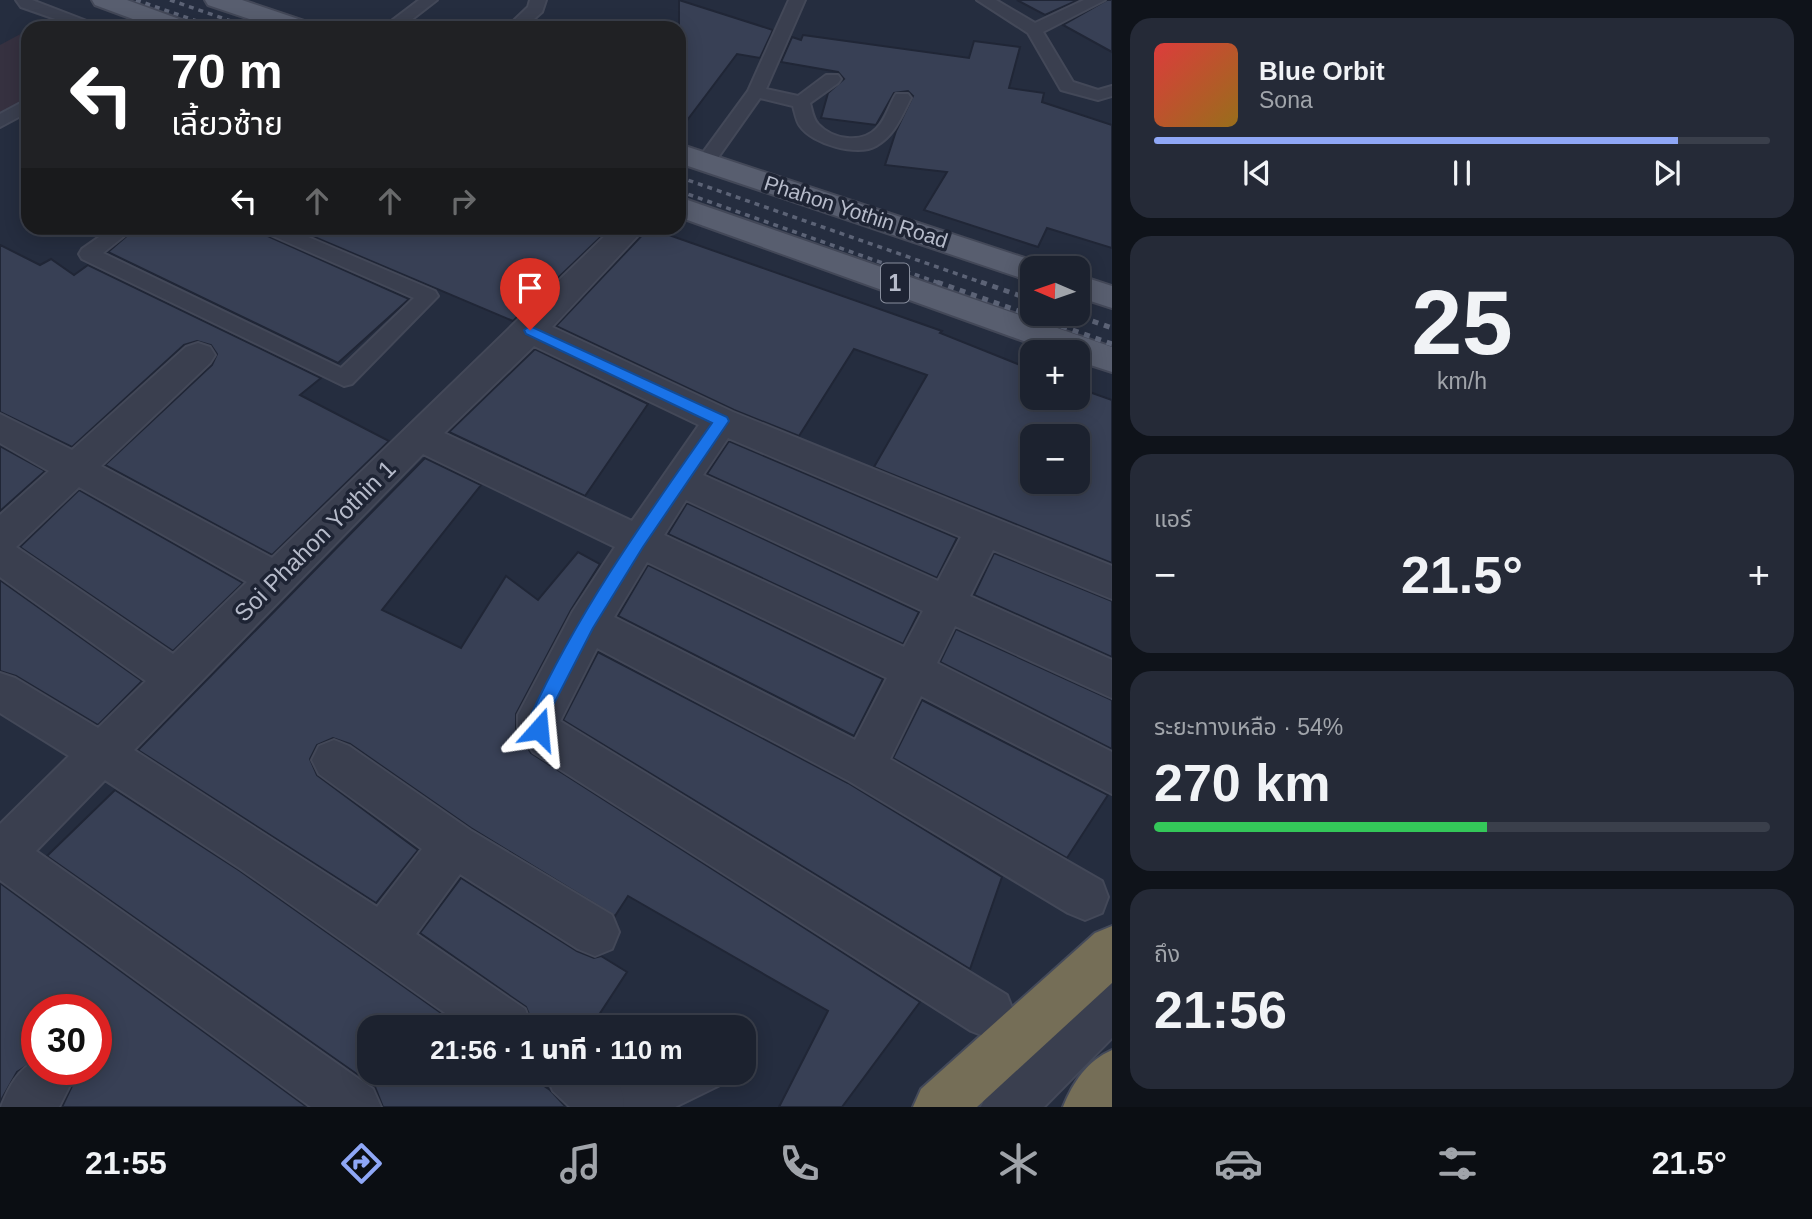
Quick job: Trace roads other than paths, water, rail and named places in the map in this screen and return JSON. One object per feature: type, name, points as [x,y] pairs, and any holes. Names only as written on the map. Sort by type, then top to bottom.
[{"type":"highway","points":[[939,1107],[1112,950]]},
{"type":"highway","points":[[1088,1107],[1112,1076]]},
{"type":"main road","points":[[104,0],[144,21]]},
{"type":"main road","points":[[217,0],[280,21]]},
{"type":"main road","name":"Phahon Yothin Road","points":[[692,157],[1020,267]]},
{"type":"main road","name":"1","points":[[686,208],[1112,360]]},
{"type":"main road","points":[[1090,290],[1112,297]]},
{"type":"street","name":"Soi Phahon Yothin 1","points":[[1,855],[623,235]]},
{"type":"street","points":[[530,330],[722,421],[1112,583]]},
{"type":"street","points":[[0,538],[198,355]]},
{"type":"street","points":[[722,421],[637,542],[587,623],[539,715],[539,729],[548,738],[989,1013]]},
{"type":"street","points":[[0,427],[276,579]]},
{"type":"street","points":[[419,437],[913,671],[1112,774]]},
{"type":"street","points":[[679,480],[946,601],[1112,680]]},
{"type":"street","points":[[864,767],[946,601],[985,529]]},
{"type":"street","points":[[0,556],[176,679]]},
{"type":"street","points":[[587,623],[864,767],[1085,897]]},
{"type":"street","points":[[0,691],[103,753],[383,938],[490,1015]]},
{"type":"street","points":[[334,760],[454,845],[595,932]]},
{"type":"street","points":[[383,938],[454,845]]},
{"type":"street","points":[[1,855],[355,1107]]},
{"type":"street","points":[[1007,1107],[1112,1003]]},
{"type":"lane","points":[[24,0],[27,4],[77,21]]},
{"type":"lane","points":[[400,21],[429,0]]},
{"type":"lane","points":[[522,21],[536,9],[538,0]]},
{"type":"lane","points":[[692,157],[756,92],[797,0]]},
{"type":"lane","points":[[985,0],[1034,30],[1066,86],[1098,95],[1112,91]]},
{"type":"lane","points":[[1034,30],[1097,0]]},
{"type":"lane","points":[[756,92],[801,102],[832,79]]},
{"type":"lane","points":[[801,102],[808,125],[822,135],[849,144],[867,145],[886,130],[902,98]]},
{"type":"lane","points":[[0,122],[21,108]]},
{"type":"lane","points":[[115,235],[89,254],[344,378],[428,296],[287,235]]},
{"type":"lane","points":[[589,1092],[617,1104],[646,1104],[688,1085]]},
{"type":"railway","points":[[136,0],[197,21]]},
{"type":"railway","points":[[170,0],[231,21]]},
{"type":"railway","points":[[686,179],[986,284]]},
{"type":"railway","points":[[686,193],[942,284]]},
{"type":"railway","points":[[937,282],[1112,344]]},
{"type":"railway","points":[[981,282],[1020,296]]},
{"type":"railway","points":[[1090,320],[1112,328]]}]
